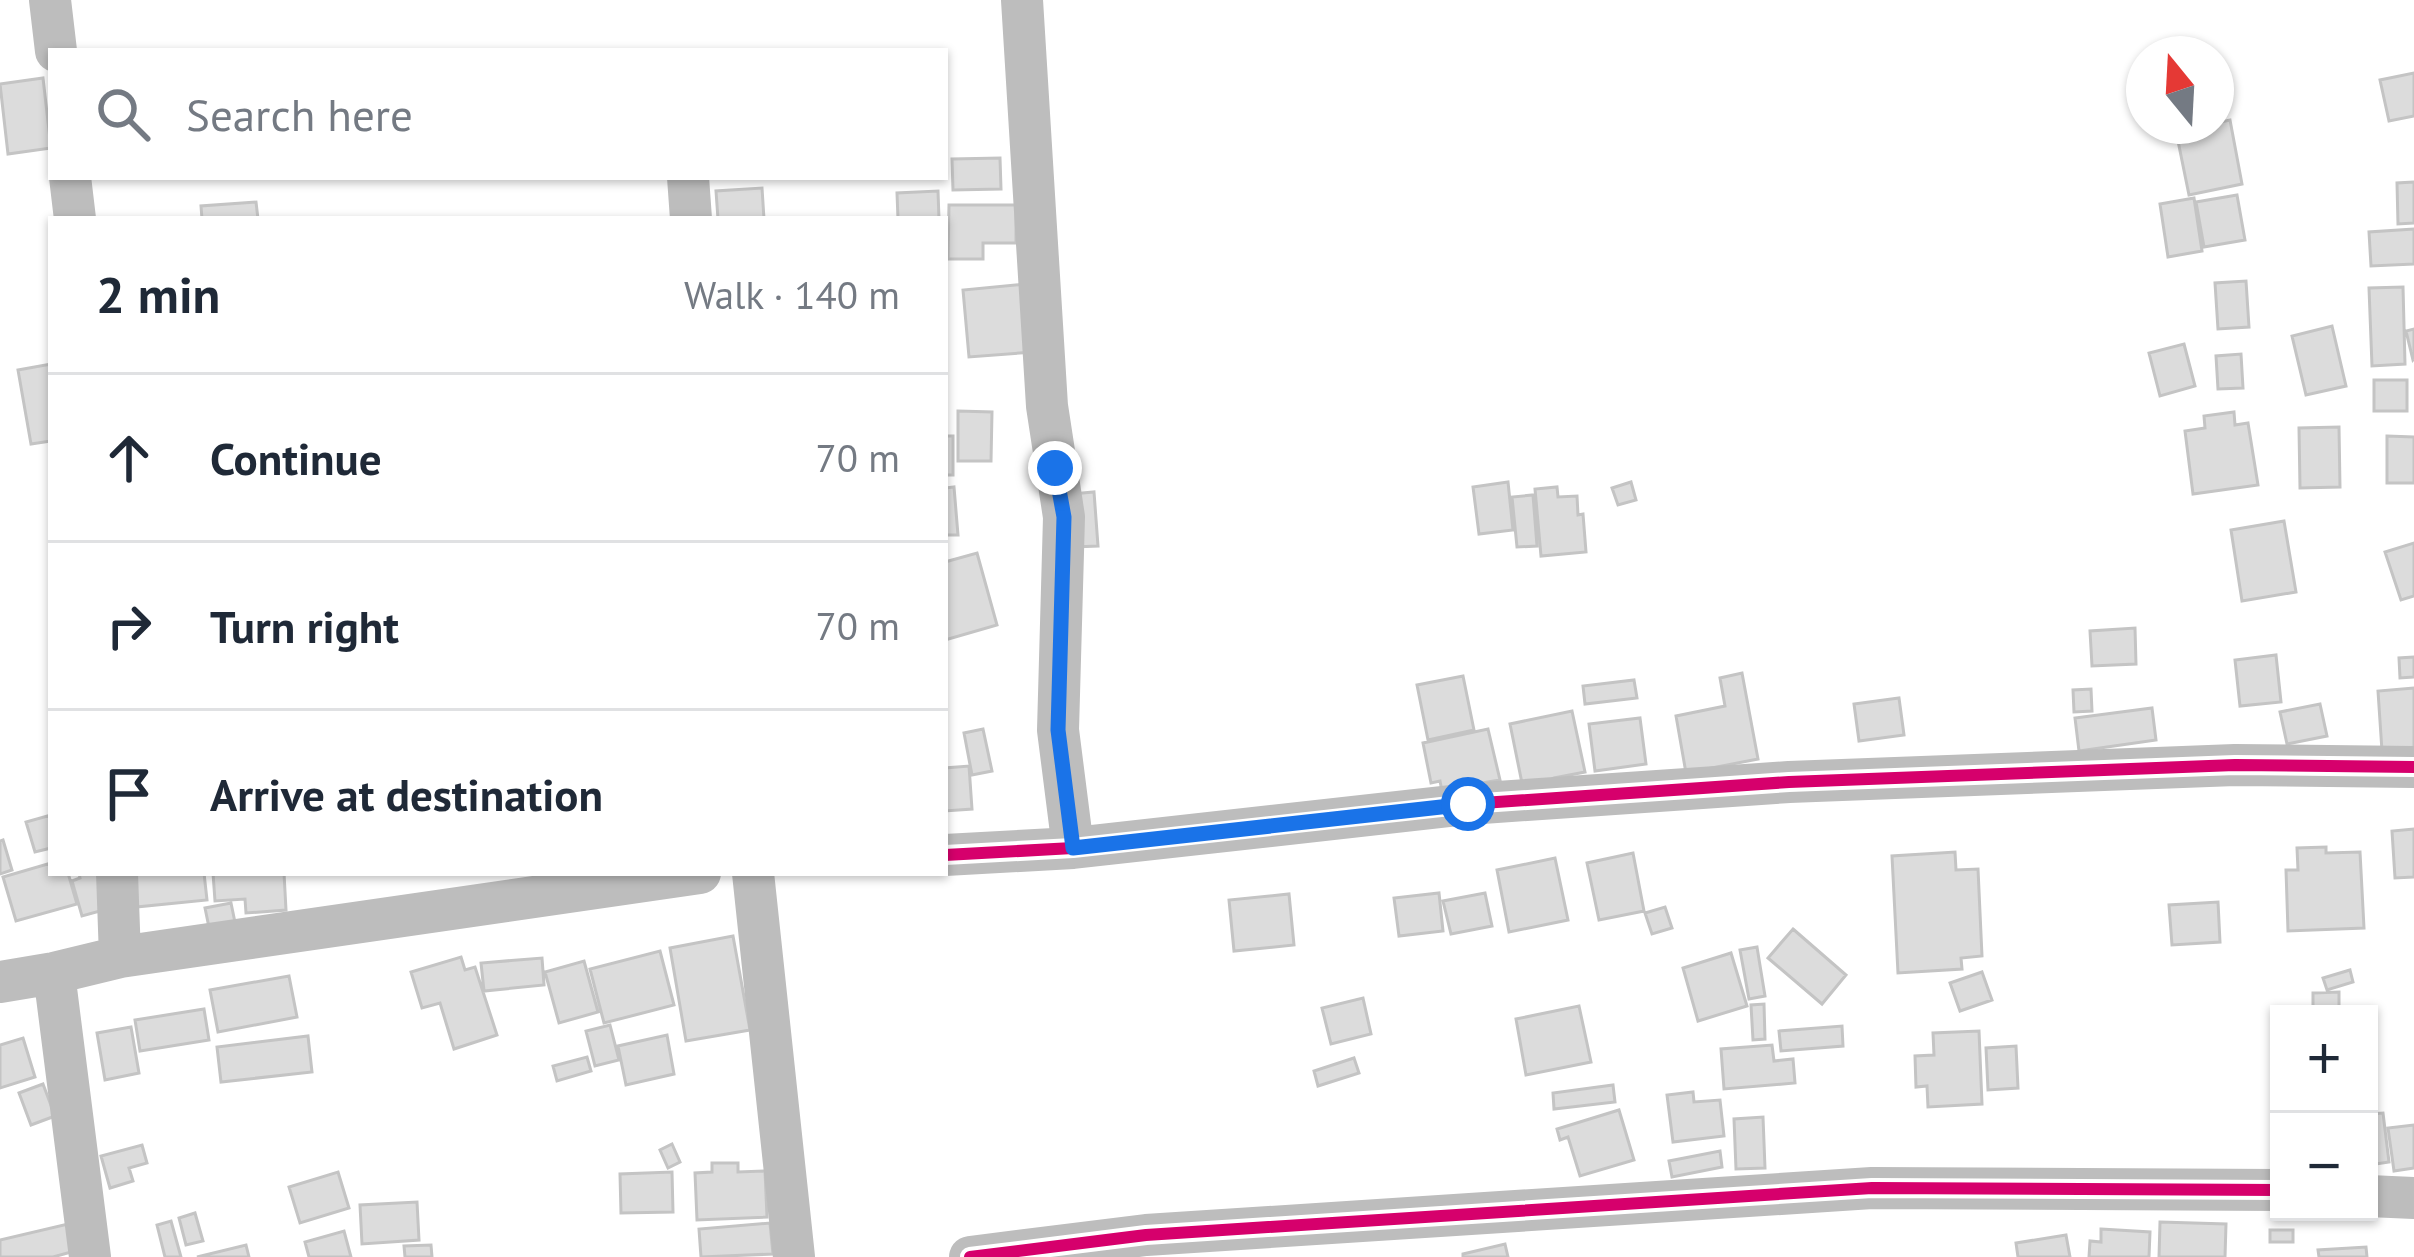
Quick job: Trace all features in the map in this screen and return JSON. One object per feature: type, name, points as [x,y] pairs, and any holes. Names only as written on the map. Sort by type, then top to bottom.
[{"type":"street","points":[[50,0],[56,48]]},
{"type":"street","points":[[1022,0],[1047,406],[1064,517],[1058,730],[1073,848]]},
{"type":"street","points":[[70,180],[75,216]]},
{"type":"street","points":[[688,180],[691,216]]},
{"type":"street","points":[[948,855],[1073,848],[1468,804],[1789,782],[2235,764],[2414,767]]},
{"type":"street","points":[[118,876],[120,957]]},
{"type":"street","points":[[0,982],[120,957],[679,876]]},
{"type":"street","points":[[753,876],[794,1257]]},
{"type":"street","points":[[54,973],[90,1257]]},
{"type":"street","points":[[970,1257],[1872,1187],[2270,1190]]},
{"type":"street","points":[[2378,1196],[2414,1198]]},
{"type":"building","points":[[2414,73],[2414,116],[2389,121],[2380,80]]},
{"type":"building","points":[[43,78],[48,148],[8,154],[0,84]]},
{"type":"building","points":[[2234,141],[2242,184],[2189,195],[2179,144]]},
{"type":"building","points":[[1000,158],[1001,189],[953,190],[952,159]]},
{"type":"building","points":[[2414,182],[2414,223],[2398,224],[2397,183]]},
{"type":"building","points":[[762,188],[764,216],[718,216],[716,191]]},
{"type":"building","points":[[938,191],[939,216],[898,216],[897,193]]},
{"type":"building","points":[[2237,195],[2245,240],[2204,247],[2196,202]]},
{"type":"building","points":[[2194,198],[2202,251],[2168,257],[2160,204]]},
{"type":"building","points":[[256,202],[258,216],[202,216],[201,206]]},
{"type":"building","points":[[949,205],[1016,205],[1016,243],[983,243],[983,259],[948,259]]},
{"type":"building","points":[[2414,229],[2414,264],[2371,266],[2369,232]]},
{"type":"building","points":[[2246,281],[2249,327],[2218,329],[2215,283]]},
{"type":"building","points":[[1027,284],[1033,352],[969,357],[963,290]]},
{"type":"building","points":[[2403,287],[2405,364],[2372,366],[2369,288]]},
{"type":"building","points":[[2332,326],[2346,386],[2306,395],[2292,336]]},
{"type":"building","points":[[2414,329],[2414,359],[2413,360],[2406,331]]},
{"type":"building","points":[[2184,344],[2195,386],[2160,396],[2149,353]]},
{"type":"building","points":[[2241,354],[2243,388],[2218,389],[2216,356]]},
{"type":"building","points":[[48,365],[48,441],[31,444],[18,370]]},
{"type":"building","points":[[2374,380],[2407,380],[2407,411],[2374,411]]},
{"type":"building","points":[[958,411],[992,412],[991,461],[958,461]]},
{"type":"building","points":[[2234,412],[2235,425],[2248,423],[2258,485],[2193,494],[2185,431],[2205,428],[2204,416]]},
{"type":"building","points":[[2339,427],[2340,487],[2300,488],[2299,428]]},
{"type":"building","points":[[948,436],[953,436],[953,475],[948,475]]},
{"type":"building","points":[[2387,436],[2414,437],[2414,483],[2387,483]]},
{"type":"building","points":[[1508,482],[1513,530],[1479,534],[1473,487]]},
{"type":"building","points":[[1631,482],[1636,500],[1618,505],[1612,488]]},
{"type":"building","points":[[954,487],[958,535],[948,535],[948,488]]},
{"type":"building","points":[[1557,487],[1558,497],[1577,496],[1586,552],[1541,556],[1535,489]]},
{"type":"building","points":[[1094,492],[1098,546],[1074,547],[1071,494]]},
{"type":"building","points":[[1533,495],[1537,546],[1517,547],[1512,497]]},
{"type":"building","points":[[2284,521],[2296,592],[2242,601],[2231,530]]},
{"type":"building","points":[[2414,543],[2414,596],[2401,600],[2385,552]]},
{"type":"building","points":[[977,553],[997,625],[948,639],[948,561]]},
{"type":"building","points":[[2135,628],[2136,664],[2092,666],[2090,631]]},
{"type":"building","points":[[2276,655],[2281,702],[2240,706],[2235,660]]},
{"type":"building","points":[[2414,657],[2414,677],[2400,678],[2399,658]]},
{"type":"building","points":[[1742,673],[1758,759],[1686,773],[1676,716],[1725,706],[1720,678]]},
{"type":"building","points":[[1463,676],[1474,730],[1428,740],[1417,685]]},
{"type":"building","points":[[1634,680],[1637,698],[1585,704],[1583,686]]},
{"type":"building","points":[[2414,688],[2414,749],[2382,751],[2378,691]]},
{"type":"building","points":[[2091,689],[2092,711],[2074,712],[2073,690]]},
{"type":"building","points":[[1899,698],[1904,735],[1859,741],[1854,704]]},
{"type":"building","points":[[2320,704],[2327,736],[2287,744],[2280,712]]},
{"type":"building","points":[[2152,708],[2156,740],[2079,751],[2075,718]]},
{"type":"building","points":[[1572,711],[1585,772],[1554,778],[1524,793],[1510,724]]},
{"type":"building","points":[[1640,718],[1646,764],[1595,771],[1589,724]]},
{"type":"building","points":[[983,729],[992,771],[972,775],[964,733]]},
{"type":"building","points":[[1488,729],[1500,780],[1443,796],[1440,781],[1431,783],[1423,743]]},
{"type":"building","points":[[969,766],[972,809],[948,811],[948,768]]},
{"type":"building","points":[[48,816],[48,849],[35,852],[26,822]]},
{"type":"building","points":[[2414,829],[2414,877],[2395,878],[2392,831]]},
{"type":"building","points":[[0,841],[12,870],[0,874]]},
{"type":"building","points":[[2326,847],[2326,853],[2360,852],[2364,928],[2288,931],[2286,870],[2298,870],[2297,848]]},
{"type":"building","points":[[1955,852],[1956,870],[1978,869],[1982,956],[1961,958],[1962,969],[1898,973],[1892,856]]},
{"type":"building","points":[[1633,853],[1644,911],[1599,920],[1587,863]]},
{"type":"building","points":[[1555,858],[1568,920],[1509,932],[1497,870]]},
{"type":"building","points":[[48,864],[48,876],[69,876],[77,904],[16,921],[3,877]]},
{"type":"building","points":[[102,876],[111,908],[82,916],[72,881]]},
{"type":"building","points":[[123,876],[204,876],[207,900],[126,908]]},
{"type":"building","points":[[213,876],[284,876],[286,910],[246,913],[245,899],[215,901]]},
{"type":"building","points":[[1439,893],[1443,931],[1399,936],[1394,898]]},
{"type":"building","points":[[1485,893],[1492,926],[1451,934],[1443,901]]},
{"type":"building","points":[[1289,894],[1294,945],[1234,951],[1229,900]]},
{"type":"building","points":[[2218,902],[2220,942],[2172,945],[2169,905]]},
{"type":"building","points":[[231,903],[237,932],[211,937],[205,908]]},
{"type":"building","points":[[1665,907],[1672,928],[1652,934],[1645,913]]},
{"type":"building","points":[[1793,929],[1846,975],[1822,1004],[1768,958]]},
{"type":"building","points":[[733,936],[750,1030],[686,1041],[670,948]]},
{"type":"building","points":[[1757,947],[1765,996],[1749,999],[1740,950]]},
{"type":"building","points":[[660,951],[674,1005],[604,1023],[590,969]]},
{"type":"building","points":[[1731,953],[1747,1006],[1698,1021],[1683,968]]},
{"type":"building","points":[[461,957],[465,970],[475,967],[497,1035],[454,1049],[440,1003],[422,1008],[411,972]]},
{"type":"building","points":[[542,958],[544,985],[484,991],[481,963]]},
{"type":"building","points":[[584,961],[598,1012],[559,1023],[545,972]]},
{"type":"building","points":[[2350,970],[2353,982],[2327,990],[2323,978]]},
{"type":"building","points":[[1982,972],[1992,1000],[1960,1011],[1950,983]]},
{"type":"building","points":[[289,976],[297,1017],[218,1032],[210,990]]},
{"type":"building","points":[[2339,992],[2339,1005],[2313,1005],[2313,993]]},
{"type":"building","points":[[1363,998],[1371,1034],[1331,1044],[1322,1008]]},
{"type":"building","points":[[1764,1004],[1765,1039],[1753,1040],[1751,1005]]},
{"type":"building","points":[[1579,1006],[1591,1062],[1526,1075],[1516,1019]]},
{"type":"building","points":[[204,1009],[209,1040],[140,1051],[135,1020]]},
{"type":"building","points":[[610,1025],[619,1060],[595,1066],[586,1031]]},
{"type":"building","points":[[1842,1026],[1843,1046],[1781,1051],[1779,1031]]},
{"type":"building","points":[[131,1027],[139,1073],[105,1080],[97,1033]]},
{"type":"building","points":[[1979,1031],[1982,1104],[1928,1107],[1927,1086],[1916,1087],[1915,1056],[1934,1055],[1933,1033]]},
{"type":"building","points":[[667,1035],[674,1074],[626,1085],[618,1046]]},
{"type":"building","points":[[308,1036],[312,1072],[221,1082],[217,1047]]},
{"type":"building","points":[[23,1038],[35,1077],[0,1088],[0,1045]]},
{"type":"building","points":[[1772,1045],[1774,1061],[1793,1059],[1795,1083],[1724,1089],[1721,1049]]},
{"type":"building","points":[[2016,1046],[2018,1088],[1988,1090],[1986,1048]]},
{"type":"building","points":[[587,1057],[591,1071],[557,1081],[553,1066]]},
{"type":"building","points":[[1354,1058],[1359,1073],[1318,1086],[1314,1071]]},
{"type":"building","points":[[43,1084],[55,1116],[31,1125],[19,1093]]},
{"type":"building","points":[[1613,1085],[1615,1102],[1554,1109],[1553,1093]]},
{"type":"building","points":[[1693,1092],[1694,1102],[1720,1100],[1724,1136],[1673,1142],[1667,1095]]},
{"type":"building","points":[[1619,1110],[1634,1160],[1580,1176],[1568,1137],[1560,1140],[1557,1129]]},
{"type":"building","points":[[2378,1113],[2383,1113],[2389,1162],[2378,1164]]},
{"type":"building","points":[[1763,1117],[1765,1168],[1736,1169],[1734,1119]]},
{"type":"building","points":[[2414,1125],[2414,1168],[2394,1171],[2388,1128]]},
{"type":"building","points":[[672,1144],[680,1162],[668,1168],[660,1150]]},
{"type":"building","points":[[142,1145],[147,1163],[129,1168],[133,1181],[110,1188],[101,1156]]},
{"type":"building","points":[[1720,1151],[1722,1167],[1672,1177],[1669,1161]]},
{"type":"building","points":[[712,1163],[738,1163],[738,1172],[765,1171],[767,1217],[697,1220],[695,1173],[712,1172]]},
{"type":"building","points":[[338,1172],[349,1208],[300,1223],[289,1187]]},
{"type":"building","points":[[672,1172],[673,1212],[621,1213],[620,1174]]},
{"type":"building","points":[[417,1202],[419,1240],[362,1244],[360,1205]]},
{"type":"building","points":[[195,1213],[203,1241],[186,1245],[179,1218]]},
{"type":"building","points":[[171,1221],[181,1257],[165,1257],[157,1225]]},
{"type":"building","points":[[2160,1222],[2226,1224],[2225,1257],[2159,1257]]},
{"type":"building","points":[[770,1223],[773,1254],[701,1257],[699,1229]]},
{"type":"building","points":[[68,1224],[75,1251],[53,1257],[0,1257],[0,1240]]},
{"type":"building","points":[[2101,1229],[2150,1232],[2149,1257],[2089,1257],[2090,1241],[2101,1242]]},
{"type":"building","points":[[2270,1230],[2293,1230],[2293,1242],[2270,1242]]},
{"type":"building","points":[[344,1231],[351,1257],[309,1257],[305,1242]]},
{"type":"building","points":[[2066,1235],[2070,1257],[2018,1257],[2016,1243]]},
{"type":"building","points":[[1505,1244],[1508,1257],[1463,1257],[1463,1254]]},
{"type":"building","points":[[246,1245],[249,1257],[197,1257]]},
{"type":"building","points":[[431,1245],[432,1257],[405,1257],[404,1246]]},
{"type":"building","points":[[2366,1247],[2367,1257],[2319,1257],[2318,1250]]},
{"type":"cycle path","points":[[948,855],[1073,848],[1468,804],[1789,782],[2235,765],[2414,767]]},
{"type":"cycle path","points":[[970,1257],[1146,1235],[1872,1188],[2270,1190]]},
{"type":"route","points":[[1055,468],[1064,517],[1058,730],[1073,848],[1468,804]]}]
